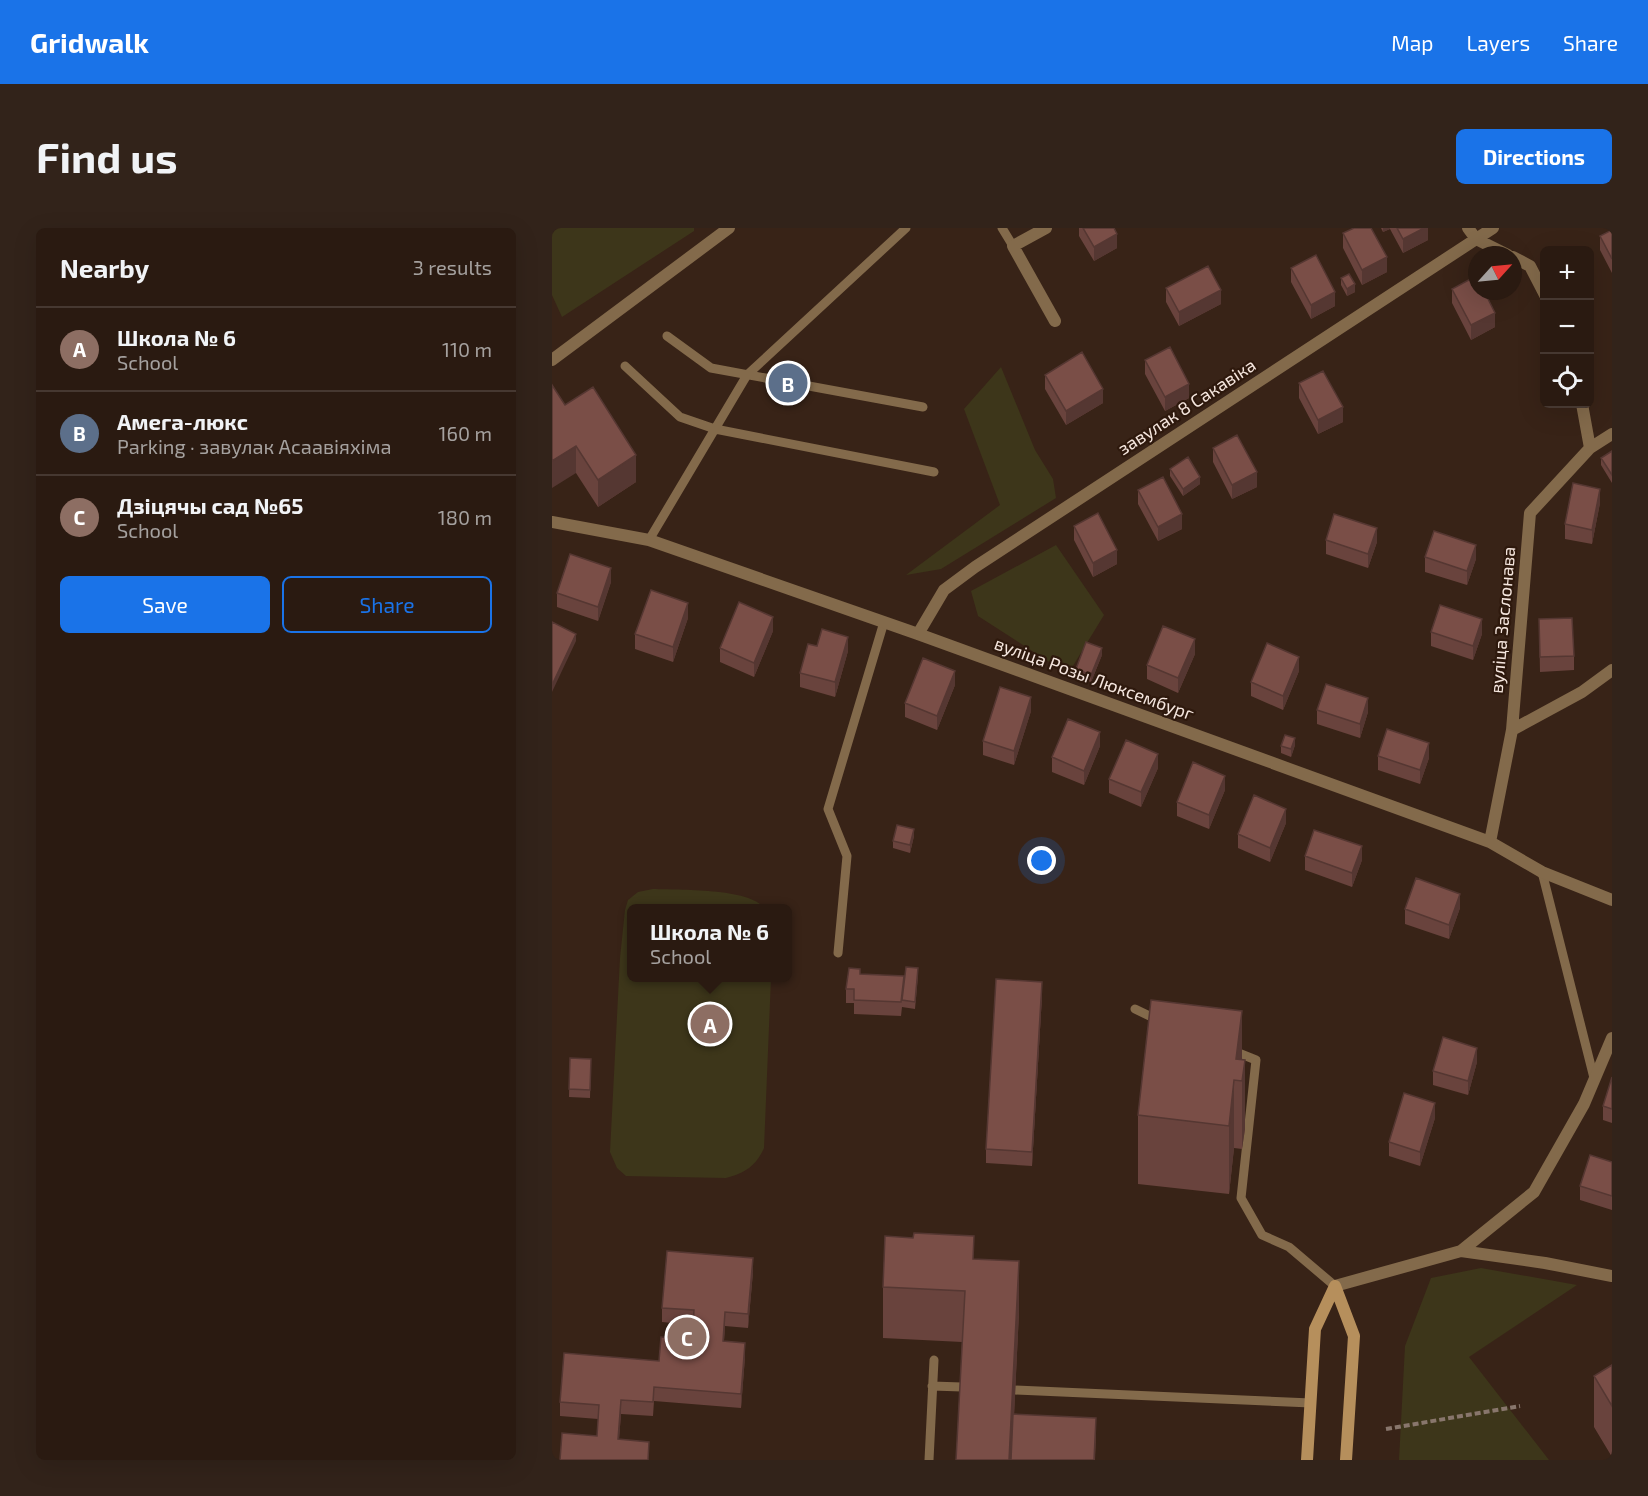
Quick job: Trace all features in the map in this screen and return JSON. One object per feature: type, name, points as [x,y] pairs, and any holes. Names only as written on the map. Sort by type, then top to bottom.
[{"type":"main road","points":[[1307,1460],[1315,1329],[1335,1286]]},
{"type":"main road","points":[[1335,1286],[1354,1336],[1346,1460]]},
{"type":"street","points":[[553,355],[729,228]]},
{"type":"street","points":[[1046,228],[1013,246],[1055,321]]},
{"type":"street","points":[[1468,228],[1476,239],[1490,246]]},
{"type":"street","name":"завулак 8 Сакавіка","points":[[918,634],[944,590],[975,567],[1493,228]]},
{"type":"street","points":[[1522,262],[1530,266],[1540,285]]},
{"type":"street","points":[[1583,408],[1590,448]]},
{"type":"street","name":"вуліца Заслонава","points":[[1490,842],[1512,730],[1530,513],[1590,448],[1612,434]]},
{"type":"street","name":"вуліца Розы Люксембург","points":[[552,522],[649,540],[918,634],[1490,842],[1542,872],[1612,900]]},
{"type":"street","points":[[1512,730],[1582,692],[1612,670]]},
{"type":"street","points":[[1335,1286],[1461,1251],[1534,1192],[1584,1104],[1612,1038]]},
{"type":"street","points":[[1461,1251],[1545,1263],[1612,1276]]},
{"type":"lane","points":[[649,540],[747,375],[906,228]]},
{"type":"lane","points":[[1002,228],[1013,246]]},
{"type":"lane","points":[[667,336],[711,368],[924,407]]},
{"type":"lane","points":[[625,366],[680,417],[715,429],[934,472]]},
{"type":"lane","points":[[838,953],[847,856],[828,809],[884,622]]},
{"type":"lane","points":[[1542,872],[1594,1078]]},
{"type":"lane","points":[[1135,1009],[1171,1026]]},
{"type":"lane","points":[[1224,1047],[1256,1060],[1241,1198],[1262,1235],[1289,1247],[1335,1286]]},
{"type":"lane","points":[[929,1460],[934,1360]]},
{"type":"lane","points":[[932,1386],[962,1387]]},
{"type":"lane","points":[[1015,1390],[1311,1402]]},
{"type":"path","points":[[1386,1429],[1520,1406]]},
{"type":"shaded area","points":[[552,228],[694,228],[694,231],[562,317],[552,295]]},
{"type":"shaded area","points":[[1001,367],[1035,450],[1053,479],[1056,498],[941,569],[906,575],[1000,505],[964,409]]},
{"type":"shaded area","points":[[1056,545],[1104,615],[1068,674],[978,616],[971,591]]},
{"type":"shaded area","points":[[653,889],[713,891],[744,897],[759,904],[627,904],[627,982],[771,982],[764,1148],[757,1160],[739,1174],[726,1178],[626,1176],[617,1168],[610,1152],[620,958],[625,910],[628,900],[638,892]]},
{"type":"shaded area","points":[[1481,1268],[1577,1285],[1469,1357],[1549,1460],[1399,1460],[1405,1346],[1431,1278]]},
{"type":"building","points":[[1083,228],[1114,228],[1117,234],[1094,247]]},
{"type":"building","points":[[1354,228],[1371,228],[1387,257],[1362,270],[1343,233]]},
{"type":"building","points":[[1397,228],[1424,228],[1403,239]]},
{"type":"building","points":[[1612,230],[1612,259],[1600,236]]},
{"type":"building","points":[[1316,255],[1335,292],[1311,305],[1291,268]]},
{"type":"building","points":[[1208,266],[1221,290],[1179,312],[1166,288]]},
{"type":"building","points":[[1349,274],[1355,284],[1347,289],[1341,278]]},
{"type":"building","points":[[1468,280],[1468,300],[1488,300],[1495,313],[1471,325],[1452,289]]},
{"type":"building","points":[[1170,347],[1189,384],[1165,397],[1145,360]]},
{"type":"building","points":[[1082,352],[1103,389],[1066,411],[1045,375]]},
{"type":"building","points":[[1323,371],[1343,407],[1318,420],[1299,383]]},
{"type":"building","points":[[552,385],[565,405],[593,387],[636,455],[598,480],[576,446],[552,461]]},
{"type":"building","points":[[1237,435],[1257,472],[1232,485],[1213,448]]},
{"type":"building","points":[[1612,451],[1612,475],[1601,458]]},
{"type":"building","points":[[1188,457],[1200,477],[1183,489],[1170,469]]},
{"type":"building","points":[[1163,477],[1182,514],[1158,527],[1138,490]]},
{"type":"building","points":[[1573,483],[1600,489],[1592,530],[1565,524]]},
{"type":"building","points":[[1098,513],[1117,550],[1093,563],[1074,526]]},
{"type":"building","points":[[1334,514],[1377,528],[1368,554],[1326,540]]},
{"type":"building","points":[[1434,531],[1476,545],[1467,571],[1425,557]]},
{"type":"building","points":[[570,554],[611,568],[598,607],[557,593]]},
{"type":"building","points":[[651,590],[688,603],[673,647],[635,634]]},
{"type":"building","points":[[739,602],[773,617],[754,663],[720,648]]},
{"type":"building","points":[[1440,605],[1482,619],[1473,646],[1431,632]]},
{"type":"building","points":[[1572,618],[1574,656],[1540,657],[1539,619]]},
{"type":"building","points":[[552,622],[576,634],[552,685]]},
{"type":"building","points":[[1163,626],[1195,639],[1178,678],[1147,665]]},
{"type":"building","points":[[822,629],[848,637],[835,682],[800,673],[808,644],[817,646]]},
{"type":"building","points":[[1086,642],[1102,648],[1091,675],[1076,669]]},
{"type":"building","points":[[1267,643],[1299,657],[1283,696],[1251,682]]},
{"type":"building","points":[[923,658],[955,671],[937,716],[905,703]]},
{"type":"building","points":[[1326,684],[1368,698],[1360,724],[1317,710]]},
{"type":"building","points":[[1000,687],[1031,697],[1014,751],[983,741]]},
{"type":"building","points":[[1068,719],[1100,732],[1084,771],[1052,757]]},
{"type":"building","points":[[1387,729],[1429,743],[1420,770],[1378,756]]},
{"type":"building","points":[[1285,735],[1295,738],[1291,749],[1281,746]]},
{"type":"building","points":[[1126,740],[1158,754],[1141,792],[1109,779]]},
{"type":"building","points":[[1193,762],[1225,776],[1209,815],[1177,802]]},
{"type":"building","points":[[1254,795],[1286,809],[1270,848],[1238,834]]},
{"type":"building","points":[[897,825],[914,829],[910,845],[893,841]]},
{"type":"building","points":[[1314,830],[1362,846],[1352,873],[1305,856]]},
{"type":"building","points":[[1416,878],[1460,894],[1449,925],[1405,909]]},
{"type":"building","points":[[906,967],[918,968],[915,1002],[902,1000]]},
{"type":"building","points":[[849,968],[860,969],[860,974],[904,976],[901,1002],[854,1000],[854,989],[846,989]]},
{"type":"building","points":[[996,979],[1042,982],[1032,1152],[986,1149]]},
{"type":"building","points":[[1151,1000],[1242,1011],[1236,1059],[1245,1060],[1242,1081],[1234,1080],[1229,1126],[1138,1115]]},
{"type":"building","points":[[1443,1037],[1477,1048],[1468,1081],[1433,1071]]},
{"type":"building","points":[[570,1058],[591,1059],[590,1090],[569,1089]]},
{"type":"building","points":[[1612,1077],[1612,1109],[1603,1106]]},
{"type":"building","points":[[1404,1093],[1435,1103],[1420,1152],[1389,1142]]},
{"type":"building","points":[[1590,1155],[1612,1162],[1612,1196],[1580,1186]]},
{"type":"building","points":[[914,1233],[974,1236],[973,1259],[1019,1261],[1009,1460],[956,1460],[965,1291],[883,1287],[885,1236],[913,1238]]},
{"type":"building","points":[[667,1251],[753,1258],[748,1314],[725,1312],[723,1341],[745,1343],[741,1394],[654,1387],[653,1402],[621,1400],[618,1439],[649,1442],[648,1460],[560,1460],[562,1433],[597,1436],[599,1405],[560,1402],[564,1353],[659,1361],[661,1337],[692,1339],[694,1310],[662,1308]]},
{"type":"building","points":[[1612,1365],[1612,1406],[1594,1376]]},
{"type":"building","points":[[1013,1414],[1096,1418],[1094,1460],[1011,1460]]},
{"type":"place","name":"Амега-люкс","points":[[788,383]]},
{"type":"place","name":"Школа № 6","points":[[710,1024]]},
{"type":"place","name":"Дзіцячы сад №65","points":[[687,1337]]}]
